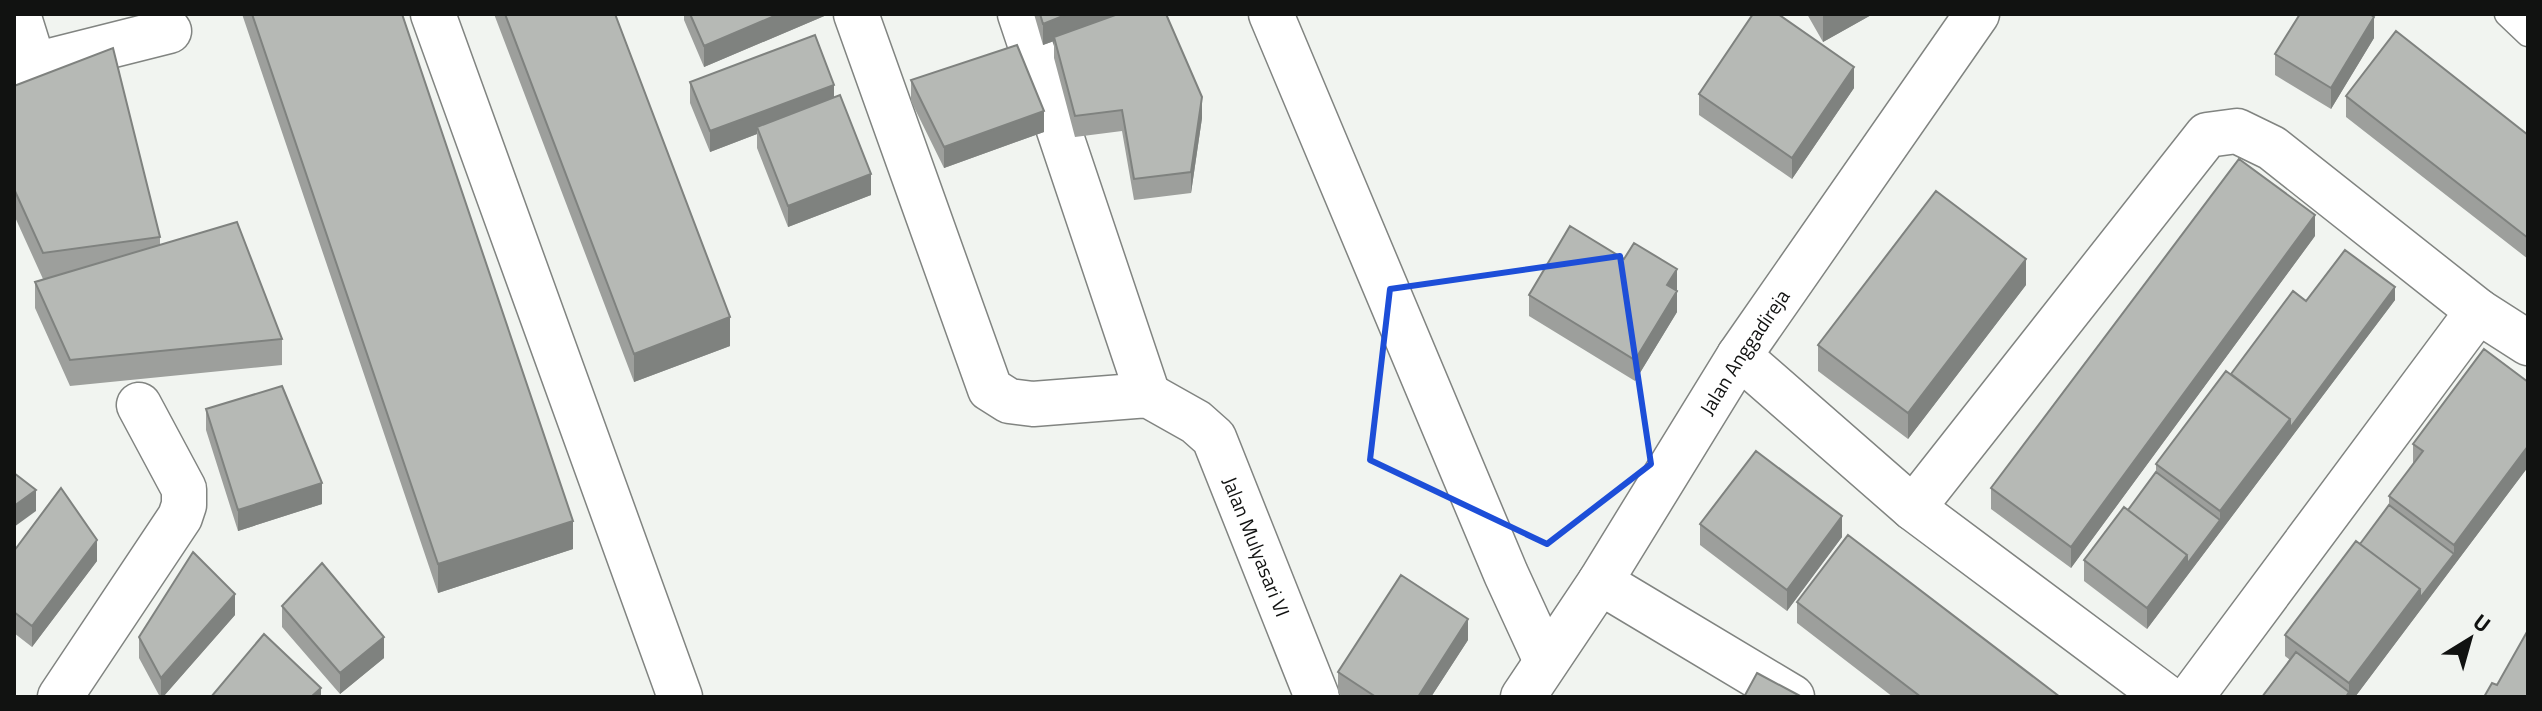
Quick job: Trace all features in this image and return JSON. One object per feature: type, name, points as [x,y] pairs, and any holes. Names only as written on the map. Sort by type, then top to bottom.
[{"type":"street","points":[[18,14],[24,67],[169,31]]},
{"type":"street","points":[[433,14],[680,697]]},
{"type":"street","points":[[856,14],[990,389],[1009,401],[1033,404],[1163,404],[1020,14]]},
{"type":"street","points":[[1271,14],[1506,574],[1546,661]]},
{"type":"street","name":"Jalan Anggadireja","points":[[1523,697],[1600,582],[1739,356],[1977,14]]},
{"type":"street","points":[[1913,508],[2207,135],[2237,131],[2272,148],[2478,311],[2528,343]]},
{"type":"street","points":[[2191,697],[2478,311]]},
{"type":"street","points":[[1739,356],[1913,508],[2166,697]]},
{"type":"street","name":"Jalan Mulyasari VI","points":[[1163,404],[1196,422],[1214,438],[1317,697]]},
{"type":"street","points":[[60,697],[180,517],[184,505],[184,489],[139,405]]},
{"type":"street","points":[[1600,582],[1792,697]]},
{"type":"lane","points":[[2507,14],[2528,34]]},
{"type":"highlighted area","points":[[1620,256],[1651,464],[1547,544],[1370,460],[1390,289]]},
{"type":"building","points":[[252,14],[402,14],[573,521],[438,564]]},
{"type":"building","points":[[505,14],[615,14],[730,317],[634,354]]},
{"type":"building","points":[[690,14],[779,14],[704,46]]},
{"type":"building","points":[[1040,14],[1068,14],[1043,24]]},
{"type":"building","points":[[1118,14],[1166,14],[1202,97],[1191,172],[1134,179],[1122,110],[1075,116],[1054,37]]},
{"type":"building","points":[[1753,14],[1778,14],[1854,67],[1792,158],[1699,94]]},
{"type":"building","points":[[2300,14],[2370,14],[2374,17],[2331,88],[2275,54]]},
{"type":"building","points":[[2396,31],[2528,135],[2528,238],[2346,96]]},
{"type":"building","points":[[815,35],[834,85],[710,131],[690,82]]},
{"type":"building","points":[[1017,45],[1044,111],[944,147],[911,80]]},
{"type":"building","points":[[113,48],[160,237],[43,253],[14,189],[14,86]]},
{"type":"building","points":[[840,95],[871,174],[788,206],[757,127]]},
{"type":"building","points":[[2239,159],[2315,215],[2071,547],[1991,488]]},
{"type":"building","points":[[1936,191],[2026,259],[1908,413],[1818,345]]},
{"type":"building","points":[[237,222],[282,339],[70,360],[35,282]]},
{"type":"building","points":[[1570,226],[1624,259],[1634,243],[1677,269],[1667,285],[1677,291],[1635,360],[1529,295]]},
{"type":"building","points":[[2345,250],[2395,287],[2290,428],[2290,419],[2231,374],[2293,291],[2306,301]]},
{"type":"building","points":[[2484,349],[2528,382],[2528,446],[2454,545],[2389,496],[2423,451],[2413,444]]},
{"type":"building","points":[[2226,371],[2290,419],[2220,511],[2156,464]]},
{"type":"building","points":[[282,386],[322,483],[238,510],[206,409]]},
{"type":"building","points":[[1756,451],[1842,516],[1787,590],[1700,524]]},
{"type":"building","points":[[2156,472],[2220,520],[2187,564],[2187,555],[2128,510]]},
{"type":"building","points":[[14,473],[36,490],[14,506]]},
{"type":"building","points":[[61,488],[97,540],[32,626],[14,612],[14,551]]},
{"type":"building","points":[[2389,505],[2454,554],[2420,598],[2420,589],[2360,544]]},
{"type":"building","points":[[2124,507],[2187,555],[2147,608],[2084,560]]},
{"type":"building","points":[[1848,535],[2060,697],[1921,697],[1797,602]]},
{"type":"building","points":[[2356,541],[2420,589],[2349,683],[2285,635]]},
{"type":"building","points":[[193,552],[235,594],[161,678],[139,637]]},
{"type":"building","points":[[322,563],[384,637],[340,673],[282,606]]},
{"type":"building","points":[[1401,575],[1468,619],[1418,697],[1376,697],[1338,672]]},
{"type":"building","points":[[2528,630],[2528,697],[2484,697],[2492,683],[2497,685]]},
{"type":"building","points":[[264,634],[321,688],[311,697],[211,697]]},
{"type":"building","points":[[2296,652],[2349,692],[2346,697],[2262,697]]},
{"type":"building","points":[[1757,673],[1802,697],[1744,697]]}]
